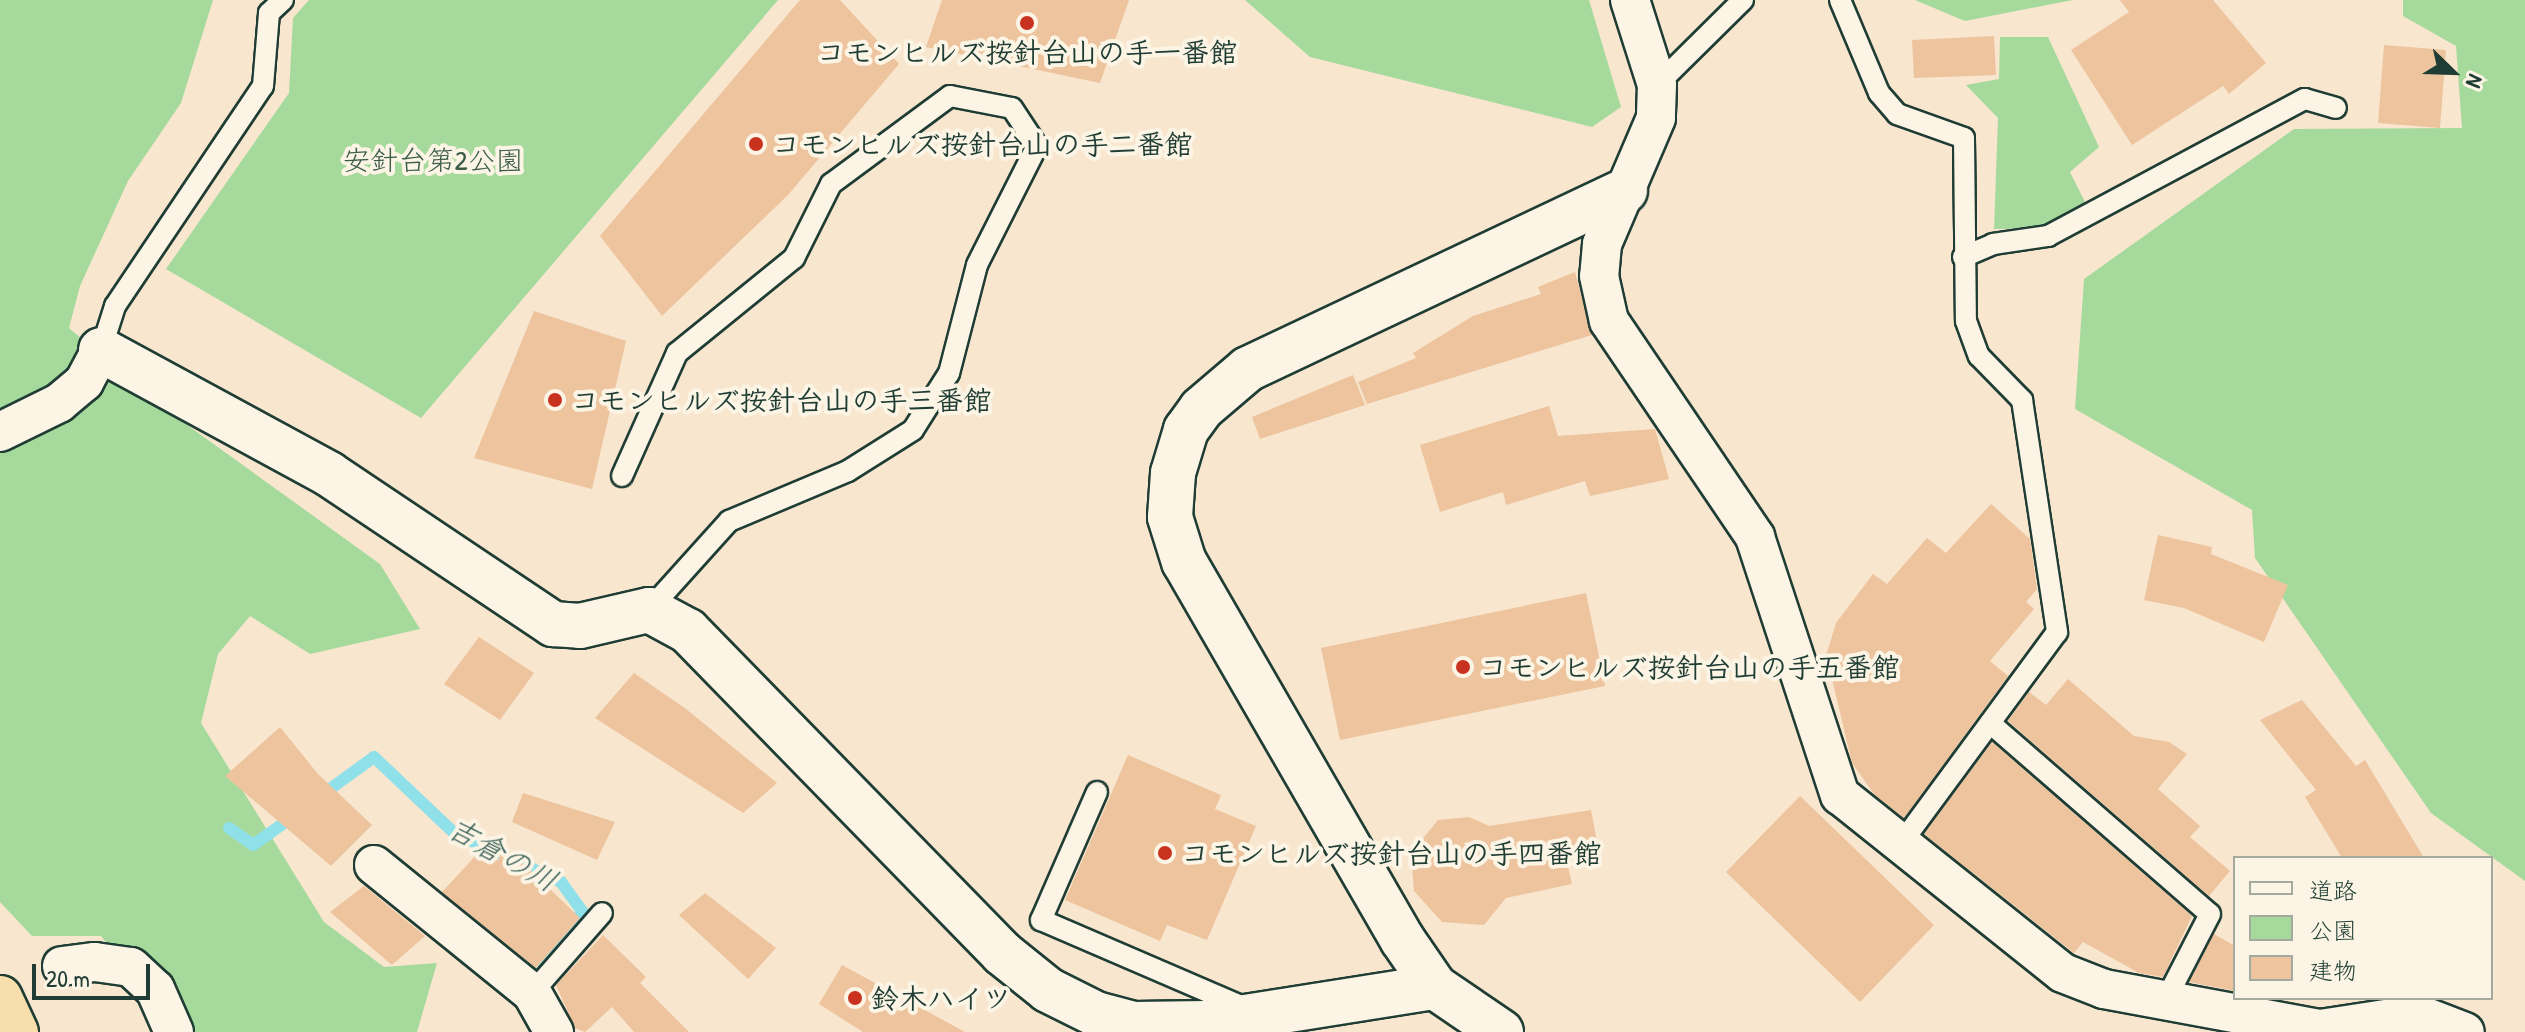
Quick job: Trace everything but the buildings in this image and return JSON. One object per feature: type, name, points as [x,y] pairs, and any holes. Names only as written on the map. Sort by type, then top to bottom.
[{"type":"highway","points":[[0,998],[16,1032]]},
{"type":"street","points":[[1630,0],[1657,85],[1656,118],[1602,244],[1599,276],[1609,321],[1755,537],[1840,795],[2063,973],[2104,989],[2320,1029],[2339,1029],[2418,1014],[2465,1032]]},
{"type":"street","points":[[1501,1032],[1435,987],[1184,562],[1170,517],[1178,452],[1201,409],[1248,369],[1625,191]]},
{"type":"street","points":[[0,432],[59,403],[84,382],[101,350],[329,474],[553,624],[580,626],[649,610],[688,631],[1002,953],[1048,990],[1133,1024],[1287,1018],[1435,987]]},
{"type":"street","points":[[374,865],[532,993],[554,1032]]},
{"type":"street","points":[[62,966],[95,962],[131,967],[155,989],[174,1032]]},
{"type":"lane","points":[[101,350],[115,306],[263,86],[269,13],[283,0]]},
{"type":"lane","points":[[1657,85],[1743,0]]},
{"type":"lane","points":[[1840,0],[1879,93],[1897,114],[1964,138],[1966,321],[1979,356],[2022,400],[2057,632],[1902,842]]},
{"type":"lane","points":[[622,476],[677,353],[794,258],[831,184],[950,96],[1012,108],[1037,146],[977,265],[949,373],[913,430],[848,471],[729,521],[649,610]]},
{"type":"lane","points":[[1963,257],[1993,244],[2048,236],[2305,99],[2336,108]]},
{"type":"lane","points":[[1990,723],[2210,914],[2165,1001]]},
{"type":"lane","points":[[1097,792],[1041,920],[1287,1018]]},
{"type":"lane","points":[[532,993],[602,913]]},
{"type":"green space","points":[[0,0],[213,0],[181,103],[128,181],[80,286],[69,328],[165,409],[380,564],[420,629],[310,654],[250,616],[218,654],[201,723],[324,922],[384,967],[437,963],[417,1032],[177,1032],[101,936],[32,936],[0,902]]},
{"type":"green space","name":"安針台第2公園","points":[[309,0],[778,0],[421,418],[166,269],[289,93],[293,18]]},
{"type":"green space","points":[[1245,0],[1589,0],[1621,107],[1592,127],[1310,57]]},
{"type":"green space","points":[[1915,0],[2073,0],[1965,21]]},
{"type":"green space","points":[[2403,0],[2525,0],[2525,881],[2431,813],[2255,558],[2252,510],[2075,409],[2084,279],[2294,129],[2462,128],[2456,46],[2403,16]]},
{"type":"green space","points":[[2000,37],[2048,37],[2099,147],[2070,172],[2086,204],[2045,228],[1994,229],[1998,118],[1966,85],[1999,79]]},
{"type":"waterway","name":"吉倉の川","points":[[319,797],[374,757],[454,833],[561,882],[583,912],[536,979]]},
{"type":"waterway","points":[[229,828],[253,845],[295,815]]},
{"type":"place","name":"コモンヒルズ按針台山の手一番館","points":[[1027,23]]},
{"type":"place","name":"コモンヒルズ按針台山の手二番館","points":[[756,144]]},
{"type":"place","name":"コモンヒルズ按針台山の手三番館","points":[[555,400]]},
{"type":"place","name":"コモンヒルズ按針台山の手五番館","points":[[1463,667]]},
{"type":"place","name":"コモンヒルズ按針台山の手四番館","points":[[1165,853]]},
{"type":"place","name":"鈴木ハイツ","points":[[855,998]]}]
